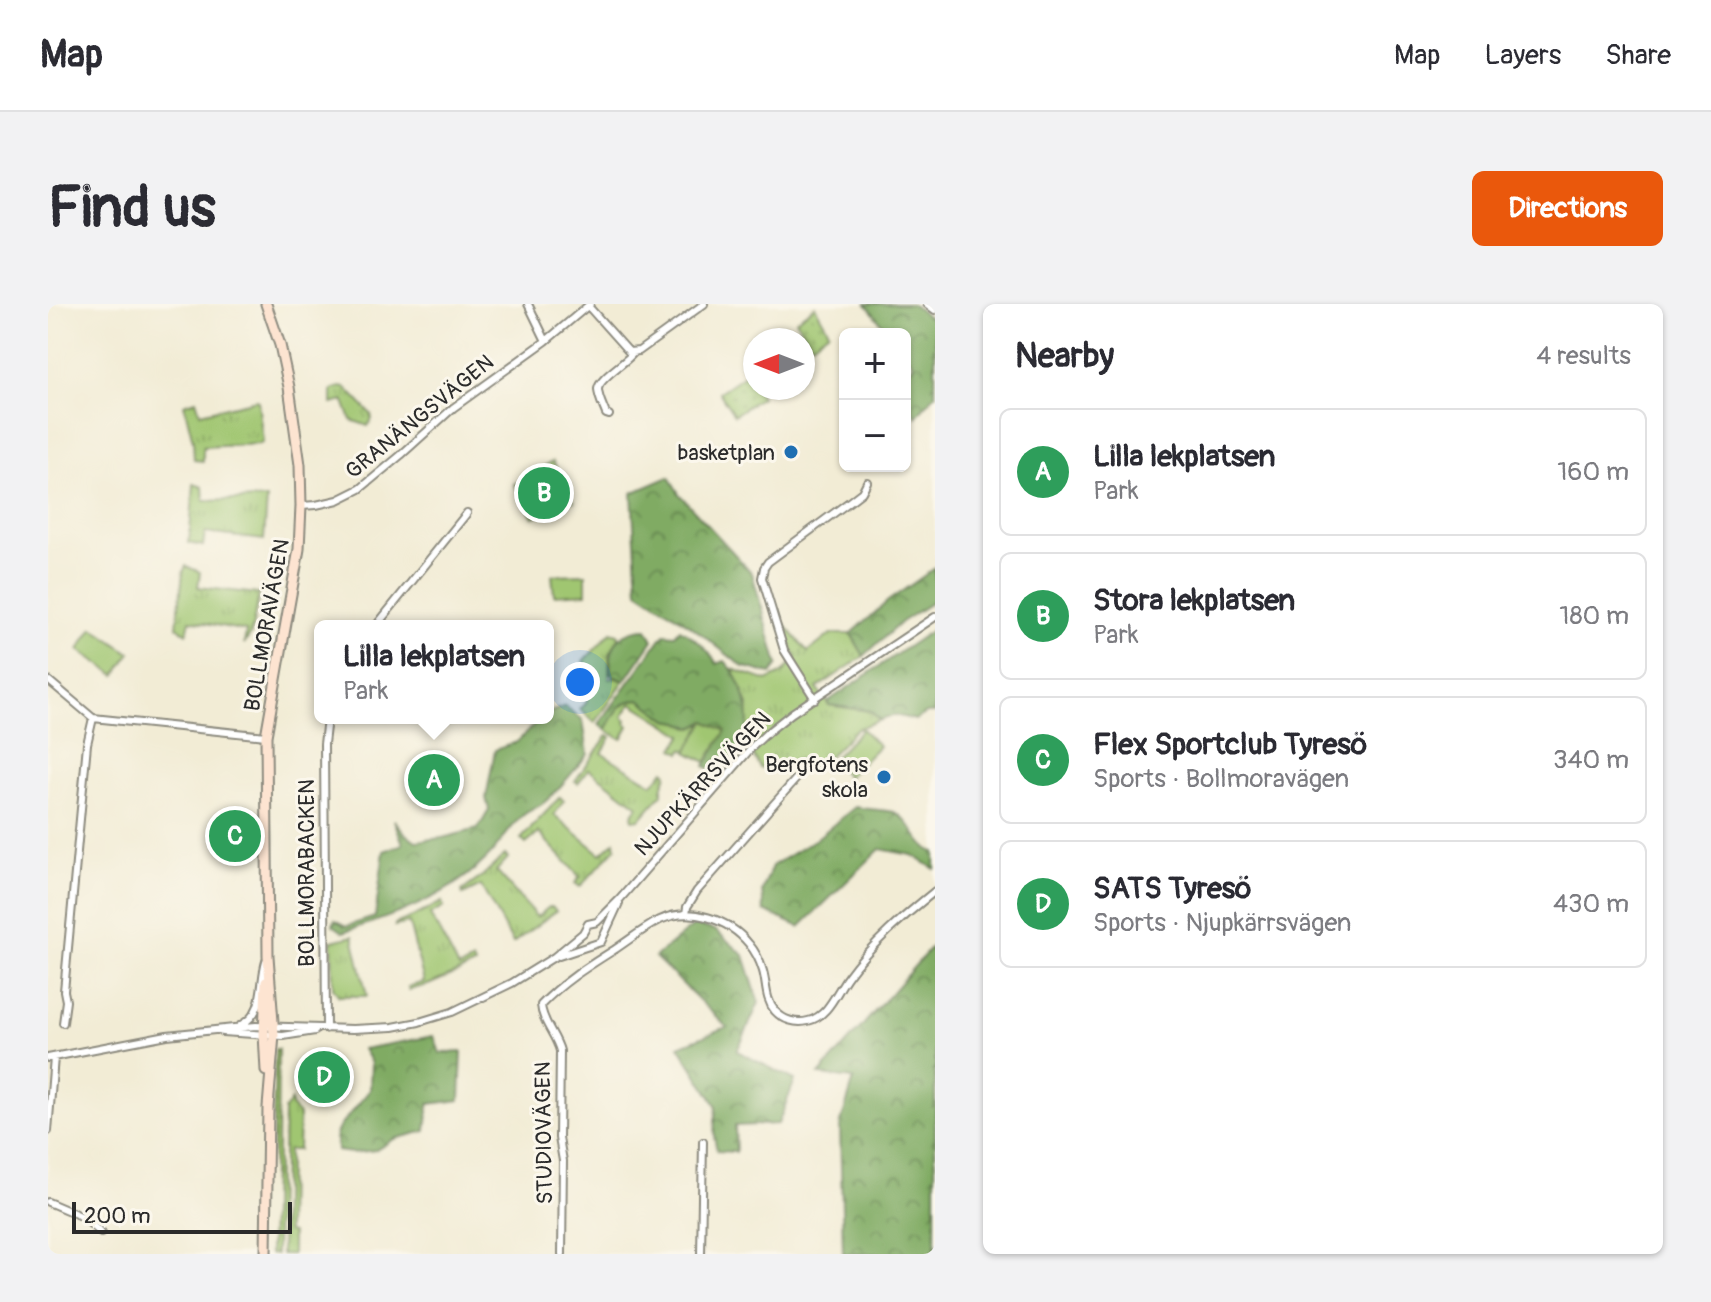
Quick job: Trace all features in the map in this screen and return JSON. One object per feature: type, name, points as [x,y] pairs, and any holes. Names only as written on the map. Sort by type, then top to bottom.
[{"type":"street","name":"BOLLMORAVÄGEN","points":[[266,304],[280,345],[289,387],[300,465],[301,506],[299,549],[266,736],[269,1030],[266,1254]]},
{"type":"street","points":[[528,304],[546,341]]},
{"type":"street","points":[[609,415],[598,393],[600,381],[634,352],[704,304]]},
{"type":"street","points":[[927,304],[935,310]]},
{"type":"street","name":"GRANÄNGSVÄGEN","points":[[301,506],[338,500],[360,489],[453,408],[546,341],[589,305],[629,352],[634,352]]},
{"type":"street","points":[[815,699],[784,650],[762,578],[764,568],[862,492],[867,482]]},
{"type":"street","points":[[381,620],[467,513]]},
{"type":"street","name":"NJUPKÄRRSVÄGEN","points":[[51,1058],[167,1035],[234,1028],[269,1030],[283,1036],[326,1029],[393,1027],[452,1012],[512,983],[554,957],[583,933],[588,924],[597,922],[768,732],[935,617]]},
{"type":"street","points":[[48,680],[93,718],[266,736]]},
{"type":"street","points":[[63,1023],[87,744],[93,718]]},
{"type":"street","name":"BOLLMORABACKEN","points":[[326,724],[326,1029]]},
{"type":"street","points":[[796,779],[697,891],[686,914],[714,918],[747,941],[764,972],[769,1002],[775,1011],[787,1020],[806,1022],[818,1017],[854,968],[935,891]]},
{"type":"street","name":"NJUPKÄRRSVÄGEN","points":[[554,957],[592,945],[604,936],[620,899]]},
{"type":"street","name":"STUDIOVÄGEN","points":[[562,1254],[560,1051],[542,1014],[541,1005],[558,987],[662,919],[686,914]]},
{"type":"street","points":[[597,922],[602,926],[609,953]]},
{"type":"street","points":[[583,933],[585,940],[609,953]]},
{"type":"street","name":"BOLLMORAVÄGEN","points":[[234,1028],[246,1022],[259,1007],[262,975],[268,956]]},
{"type":"street","name":"NJUPKÄRRSVÄGEN","points":[[206,1031],[269,1030]]},
{"type":"street","points":[[48,1131],[51,1058]]},
{"type":"street","points":[[701,1254],[703,1142]]},
{"type":"street","points":[[48,1202],[83,1217],[101,1233]]},
{"type":"green space","points":[[866,304],[912,304],[935,322],[935,394],[916,417],[911,407],[911,328],[885,328]]},
{"type":"green space","points":[[815,306],[829,331],[815,342],[815,328],[801,328],[796,320]]},
{"type":"green space","points":[[743,376],[743,400],[756,400],[734,415],[719,392]]},
{"type":"green space","points":[[346,388],[371,414],[368,426],[351,420],[344,401],[332,404],[332,390]]},
{"type":"green space","points":[[196,400],[200,413],[258,401],[263,442],[203,447],[203,461],[194,460],[184,404]]},
{"type":"green space","points":[[553,461],[574,501],[533,517],[514,484]]},
{"type":"green space","points":[[669,477],[680,495],[752,573],[778,665],[771,674],[742,666],[691,626],[638,591],[632,493]]},
{"type":"green space","points":[[194,484],[203,487],[204,501],[267,499],[264,540],[205,533],[203,546],[189,543]]},
{"type":"green space","points":[[186,566],[200,572],[198,587],[259,594],[251,634],[244,644],[246,631],[190,620],[187,633],[177,627]]},
{"type":"green space","points":[[935,568],[935,600],[901,622],[864,656],[851,634],[888,601]]},
{"type":"green space","points":[[586,574],[586,593],[554,595],[552,575]]},
{"type":"green space","points":[[779,618],[808,652],[831,634],[851,634],[864,656],[817,688],[829,705],[871,711],[880,720],[856,729],[815,770],[800,759],[760,768],[745,741],[748,705],[733,669],[767,681],[783,673],[796,658]]},
{"type":"green space","points":[[93,628],[130,653],[116,675],[79,650]]},
{"type":"green space","points":[[935,628],[935,713],[927,713],[915,720],[895,715],[880,720],[870,711],[829,705],[827,702]]},
{"type":"green space","points":[[647,629],[653,640],[625,681],[611,675],[611,656],[617,642],[628,633]]},
{"type":"green space","points":[[680,629],[701,644],[717,664],[725,661],[745,697],[748,719],[745,739],[718,775],[705,766],[725,732],[706,721],[693,728],[668,720],[640,699],[623,705],[606,730],[599,724],[664,634],[675,635]]},
{"type":"green space","points":[[611,632],[619,637],[609,656],[609,679],[624,681],[595,723],[580,709],[586,702],[594,670],[584,661]]},
{"type":"green space","points":[[640,699],[668,720],[693,728],[705,721],[687,751],[683,749],[681,753],[674,749],[683,735],[632,703],[623,716],[629,726],[622,739],[606,730],[622,705]]},
{"type":"green space","points":[[565,706],[583,720],[588,754],[548,799],[521,817],[475,869],[440,893],[382,919],[343,932],[333,925],[335,920],[347,926],[375,917],[384,851],[403,844],[394,820],[416,841],[478,829],[489,810],[486,798],[495,750],[517,742],[535,724],[554,724],[554,711]]},
{"type":"green space","points":[[705,721],[726,731],[706,762],[687,752]]},
{"type":"green space","points":[[862,729],[879,746],[848,777],[832,760]]},
{"type":"green space","points":[[608,735],[611,737],[602,753],[653,784],[664,770],[667,773],[662,794],[640,819],[633,820],[632,815],[638,806],[589,769],[578,783],[575,781]]},
{"type":"green space","points":[[560,797],[564,801],[554,815],[601,854],[615,841],[616,848],[580,887],[575,883],[580,877],[539,833],[526,844],[521,839]]},
{"type":"green space","points":[[855,807],[891,811],[900,816],[924,845],[935,852],[935,869],[912,855],[880,849],[800,927],[764,911],[762,891],[772,866],[816,839]]},
{"type":"green space","points":[[505,855],[508,858],[496,871],[537,917],[549,907],[556,911],[513,943],[481,886],[463,895],[462,891]]},
{"type":"green space","points":[[442,902],[444,907],[430,915],[459,968],[473,961],[475,965],[409,990],[408,987],[424,982],[409,923],[395,924]]},
{"type":"green space","points":[[694,925],[715,930],[744,955],[759,1003],[737,1051],[795,1080],[778,1124],[735,1126],[736,1152],[717,1151],[714,1136],[716,1105],[679,1046],[727,1027],[655,957]]},
{"type":"green space","points":[[353,936],[367,996],[339,996],[333,988],[332,941]]},
{"type":"green space","points":[[935,943],[935,1254],[843,1254],[840,1126],[854,1079],[819,1075]]},
{"type":"green space","points":[[434,1036],[440,1053],[462,1052],[460,1100],[429,1104],[426,1131],[394,1139],[376,1150],[337,1151],[336,1134],[340,1126],[370,1090],[371,1063],[363,1049]]},
{"type":"green space","points":[[275,1049],[278,1049],[276,1254],[270,1254]]},
{"type":"green space","points":[[291,1101],[291,1106],[299,1115],[298,1150],[288,1150],[287,1232],[292,1233],[292,1254],[281,1254],[284,1110]]},
{"type":"place","name":"basketplan","points":[[791,452]]},
{"type":"place","name":"Stora lekplatsen","points":[[544,493]]},
{"type":"place","name":"Bergfotens skola","points":[[884,777]]},
{"type":"place","name":"Lilla lekplatsen","points":[[434,780]]},
{"type":"place","name":"Flex Sportclub Tyresö","points":[[235,836]]},
{"type":"place","name":"SATS Tyresö","points":[[324,1077]]}]
